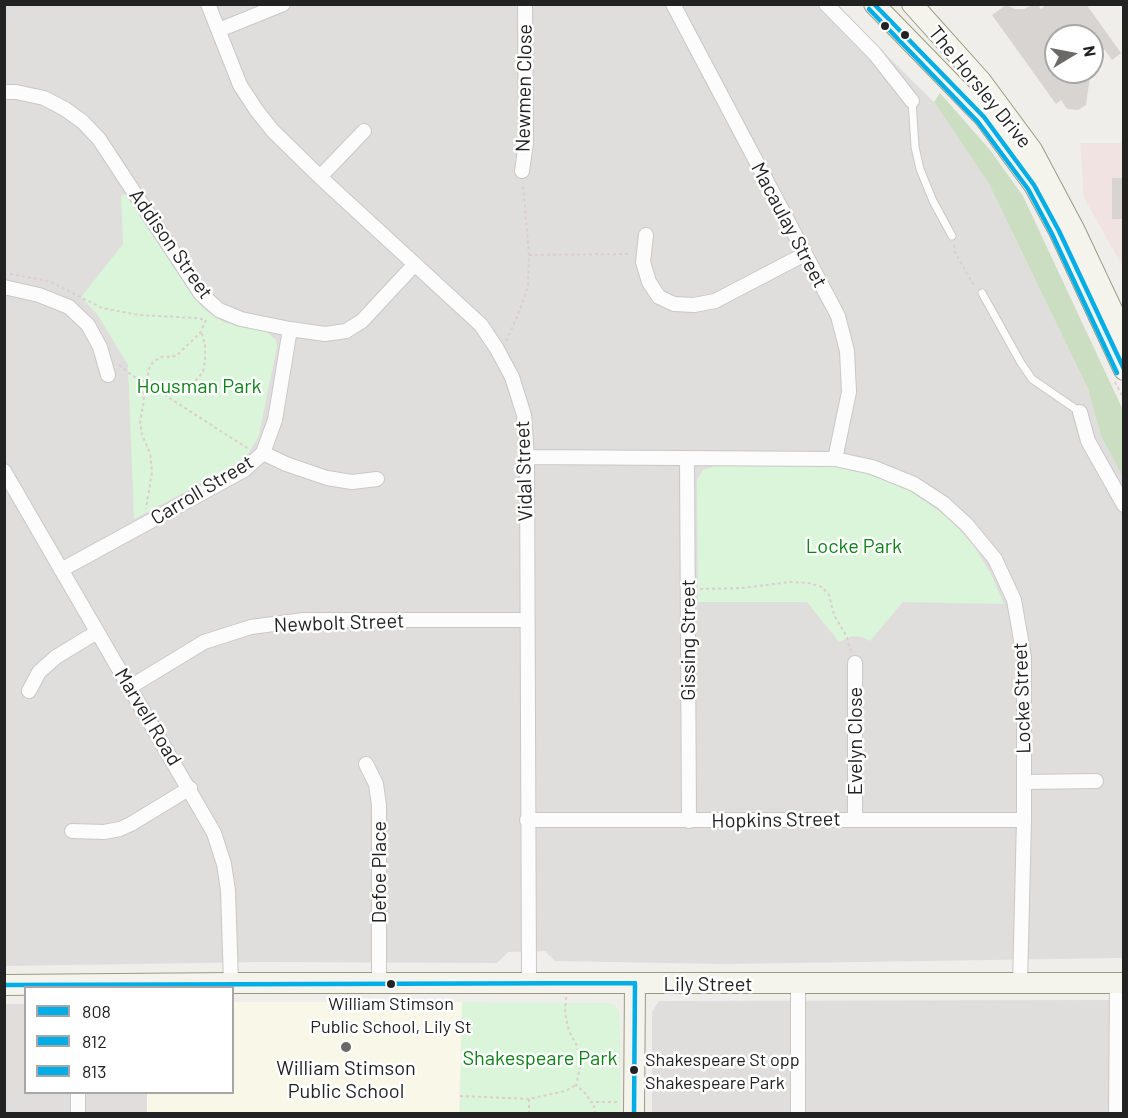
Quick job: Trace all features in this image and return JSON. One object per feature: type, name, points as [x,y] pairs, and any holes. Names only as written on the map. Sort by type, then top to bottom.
[{"type":"street","name":"Vidal Street","points":[[208,4],[240,85],[273,131],[481,325],[500,353],[512,378],[524,416],[527,457],[529,983]]},
{"type":"street","points":[[219,30],[283,4]]},
{"type":"street","name":"Newmen Close","points":[[522,171],[526,143],[525,4]]},
{"type":"street","name":"Macaulay Street","points":[[673,4],[838,316],[847,351],[849,392],[835,459]]},
{"type":"street","points":[[826,4],[875,54],[912,101]]},
{"type":"street","name":"The Horsley Drive","points":[[874,4],[984,117],[1029,177],[1059,231],[1119,374]]},
{"type":"street","name":"The Horsley Drive","points":[[912,4],[981,81],[1032,150],[1076,231],[1124,335]]},
{"type":"street","name":"Addison Street","points":[[4,92],[44,98],[83,122],[99,139],[201,294],[219,310],[242,319],[325,334],[346,331],[362,321],[415,264]]},
{"type":"street","points":[[320,177],[364,130]]},
{"type":"street","points":[[646,235],[643,262],[649,282],[659,297],[674,304],[715,301],[805,254]]},
{"type":"street","points":[[4,287],[39,295],[69,307],[88,325],[104,359],[108,375]]},
{"type":"street","name":"Carroll Street","points":[[61,570],[244,470],[261,455],[275,420],[290,328]]},
{"type":"street","points":[[1080,412],[1088,441],[1124,505]]},
{"type":"street","points":[[261,455],[327,478],[352,482],[377,479]]},
{"type":"street","name":"Locke Street","points":[[527,457],[835,459],[872,467],[914,484],[943,503],[967,525],[994,559],[1014,600],[1024,657],[1024,820],[1020,984]]},
{"type":"street","name":"Gissing Street","points":[[687,458],[689,821]]},
{"type":"street","name":"Marvell Road","points":[[4,471],[190,788],[214,833],[224,864],[228,890],[231,983]]},
{"type":"street","points":[[4,499],[17,491]]},
{"type":"street","name":"Newbolt Street","points":[[130,687],[204,642],[251,627],[304,620],[526,620]]},
{"type":"street","points":[[29,691],[39,672],[56,657],[97,633]]},
{"type":"street","name":"Evelyn Close","points":[[855,663],[855,819]]},
{"type":"street","name":"Defoe Place","points":[[366,764],[376,784],[379,805],[378,984]]},
{"type":"street","points":[[1024,782],[1096,781]]},
{"type":"street","points":[[72,831],[104,832],[120,829],[190,788]]},
{"type":"street","name":"Hopkins Street","points":[[527,820],[1024,820]]},
{"type":"street","points":[[1116,1113],[1120,983]]},
{"type":"street","name":"Lily Street","points":[[4,985],[1120,983]]},
{"type":"street","points":[[634,1107],[635,984]]},
{"type":"street","points":[[798,984],[798,1113]]},
{"type":"street","points":[[78,1094],[78,1113]]},
{"type":"lane","points":[[912,101],[915,147],[920,169],[933,201],[952,236]]},
{"type":"lane","points":[[982,293],[1032,379],[1080,412]]},
{"type":"path","points":[[500,353],[528,287],[529,255],[522,171]]},
{"type":"path","points":[[952,236],[955,252],[960,262],[971,282],[982,293]]},
{"type":"path","points":[[529,255],[644,254]]},
{"type":"path","points":[[4,274],[49,281],[102,308],[139,315],[206,320]]},
{"type":"path","points":[[149,383],[148,370],[153,362],[161,357],[176,356],[201,331],[214,305]]},
{"type":"path","points":[[164,395],[168,391],[188,387],[203,372],[206,360],[201,331]]},
{"type":"path","points":[[104,359],[122,366],[136,379],[142,389],[144,400],[140,423],[142,435],[150,453],[152,472],[149,500],[138,528]]},
{"type":"path","points":[[1119,374],[1124,399]]},
{"type":"path","points":[[136,379],[149,383],[164,395],[261,455]]},
{"type":"path","points":[[688,589],[742,588],[790,582],[809,583],[822,587],[829,595],[834,615],[847,637],[855,663]]},
{"type":"path","points":[[460,1096],[529,1099],[565,1091],[576,1085],[581,1063],[565,1013],[567,983]]},
{"type":"path","points":[[576,1085],[586,1094],[594,1106],[595,1113]]},
{"type":"path","points":[[529,1099],[529,1113]]},
{"type":"path","points":[[591,1102],[634,1107]]},
{"type":"shaded area","points":[[4,5],[836,5],[934,102],[989,184],[1088,389],[1101,436],[1123,476],[1123,958],[725,964],[555,961],[545,951],[508,952],[497,963],[263,962],[5,966]]},
{"type":"shaded area","points":[[1080,143],[1123,143],[1123,267],[1084,198]]},
{"type":"shaded area","points":[[1123,1000],[1123,1113],[652,1113],[652,1012],[659,1001]]},
{"type":"shaded area","name":"William Stimson Public School","points":[[234,1002],[462,1002],[459,1113],[147,1113],[147,1094],[234,1094]]},
{"type":"shaded area","points":[[4,1004],[24,1004],[24,1094],[147,1094],[147,1113],[5,1113]]},
{"type":"green space","points":[[940,93],[990,150],[1023,196],[1123,410],[1123,477],[1101,436],[1088,389],[989,184],[934,102]]},
{"type":"green space","name":"Housman Park","points":[[125,194],[193,296],[205,310],[223,322],[267,332],[276,340],[277,346],[259,435],[249,453],[232,467],[134,519],[128,365],[97,314],[81,297],[123,244],[121,196]]},
{"type":"green space","name":"Locke Park","points":[[715,466],[831,466],[859,471],[906,488],[942,513],[960,530],[976,549],[992,576],[1004,604],[903,602],[870,641],[852,636],[839,642],[807,602],[698,602],[697,480],[703,470]]},
{"type":"green space","name":"Shakespeare Park","points":[[462,1002],[606,1003],[615,1005],[620,1016],[621,1113],[460,1113]]},
{"type":"building","points":[[1034,4],[1041,9],[1047,4],[1086,4],[1100,24],[1044,24],[1044,84],[1089,84],[1086,105],[1078,110],[1067,109],[1061,100],[1056,104],[992,15],[1006,5],[1015,9],[1024,9]]},
{"type":"building","points":[[1104,29],[1121,53],[1112,60],[1104,49]]},
{"type":"building","points":[[1112,178],[1124,178],[1124,219],[1112,219]]},
{"type":"transit line","name":"812","points":[[874,4],[984,117],[1034,185],[1059,231],[1124,369]]},
{"type":"transit line","name":"813","points":[[869,9],[978,122],[1028,189],[1052,234],[1117,373]]},
{"type":"transit line","name":"808","points":[[4,985],[635,983]]},
{"type":"transit line","name":"808","points":[[634,1114],[635,983]]},
{"type":"place","name":"William Stimson Public School, Lily St","points":[[391,984]]},
{"type":"place","name":"William Stimson Public School","points":[[346,1047]]},
{"type":"place","name":"Shakespeare St opp Shakespeare Park","points":[[634,1070]]}]
